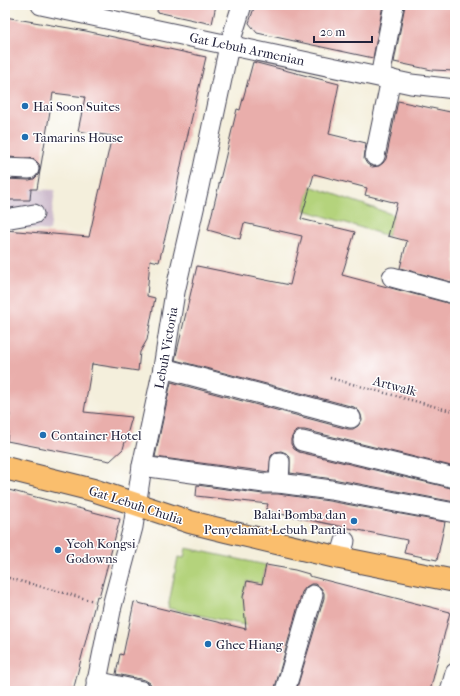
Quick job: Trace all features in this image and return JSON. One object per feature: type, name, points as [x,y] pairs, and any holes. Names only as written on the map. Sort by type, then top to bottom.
[{"type":"main road","name":"Gat Lebuh Chulia","points":[[5,468],[93,490],[190,522],[228,525],[343,550],[450,580],[455,580]]},
{"type":"street","name":"Gat Lebuh Armenian","points":[[41,5],[411,84],[455,89]]},
{"type":"street","name":"Lebuh Victoria","points":[[95,686],[112,606],[133,528],[142,466],[163,368],[175,292],[229,46],[242,5]]},
{"type":"street","points":[[375,156],[394,5]]},
{"type":"street","points":[[5,168],[29,169]]},
{"type":"street","points":[[5,219],[34,214]]},
{"type":"street","points":[[392,277],[455,294]]},
{"type":"street","points":[[163,368],[351,418]]},
{"type":"street","points":[[302,441],[455,478]]},
{"type":"street","points":[[279,483],[280,462]]},
{"type":"street","points":[[142,466],[264,483],[279,483],[331,490],[455,513]]},
{"type":"street","points":[[285,691],[313,595]]},
{"type":"street","points":[[450,691],[455,673]]},
{"type":"street","points":[[95,686],[142,691]]},
{"type":"path","name":"Artwalk","points":[[330,378],[455,412]]},
{"type":"path","points":[[5,577],[112,606]]},
{"type":"shaded area","points":[[31,189],[55,190],[50,231],[5,227],[5,200],[30,200]]},
{"type":"green space","points":[[310,186],[394,215],[388,236],[304,210]]},
{"type":"green space","points":[[186,548],[266,565],[262,584],[247,581],[243,597],[253,627],[168,608],[178,557],[184,558]]},
{"type":"building","points":[[158,5],[216,5],[212,24],[157,12]]},
{"type":"building","points":[[255,5],[383,5],[373,58],[257,33],[249,23]]},
{"type":"building","points":[[405,5],[455,5],[455,71],[432,70],[394,62]]},
{"type":"building","points":[[5,17],[86,31],[206,57],[159,262],[150,260],[147,296],[155,298],[147,340],[140,352],[138,371],[92,364],[84,412],[132,417],[123,449],[110,461],[7,441],[10,414],[5,414],[5,230],[89,237],[112,136],[78,131],[85,97],[53,93],[37,189],[31,189],[30,200],[5,200],[5,179],[34,179],[38,175],[40,169],[39,164],[35,160],[29,158],[5,157]]},
{"type":"building","points":[[253,62],[339,84],[329,134],[366,143],[364,159],[367,164],[372,167],[379,166],[386,159],[398,101],[455,113],[455,283],[400,268],[407,241],[388,236],[397,203],[365,195],[367,188],[314,174],[301,219],[355,232],[342,275],[455,305],[455,467],[305,430],[299,430],[294,433],[291,439],[291,444],[294,449],[299,452],[455,489],[455,502],[333,479],[290,473],[290,457],[281,451],[275,452],[271,456],[269,472],[155,457],[171,382],[348,429],[353,429],[358,426],[362,420],[359,411],[354,407],[175,360],[197,266],[290,285],[302,236],[244,223],[240,239],[208,230],[237,109],[240,110]]},
{"type":"building","points":[[197,485],[329,501],[445,522],[437,560],[404,553],[407,540],[266,511],[268,504],[196,496]]},
{"type":"building","points":[[5,489],[120,519],[99,597],[97,596],[73,691],[5,691]]},
{"type":"building","points":[[266,565],[295,570],[309,574],[309,576],[450,612],[430,691],[296,691],[324,598],[324,593],[316,584],[311,584],[302,592],[274,691],[153,691],[150,683],[145,680],[116,674],[120,654],[123,655],[134,602],[246,629],[243,597],[247,581],[262,584]]},
{"type":"place","name":"Hai Soon Suites","points":[[25,106]]},
{"type":"place","name":"Tamarins House","points":[[25,137]]},
{"type":"place","name":"Container Hotel","points":[[43,435]]},
{"type":"place","name":"Balai Bomba dan Penyelamat Lebuh Pantai","points":[[354,521]]},
{"type":"place","name":"Yeoh Kongsi Godowns","points":[[58,550]]},
{"type":"place","name":"Ghee Hiang","points":[[208,644]]}]
